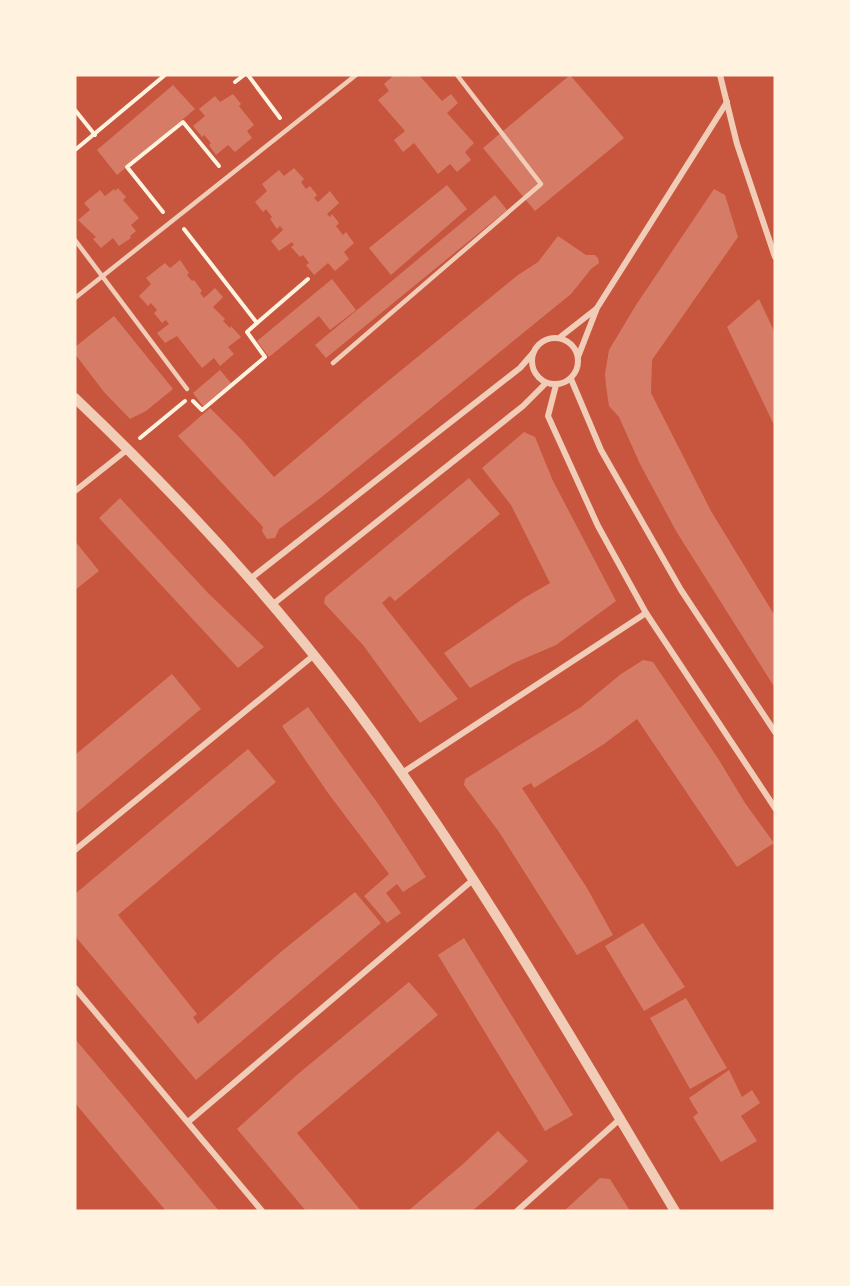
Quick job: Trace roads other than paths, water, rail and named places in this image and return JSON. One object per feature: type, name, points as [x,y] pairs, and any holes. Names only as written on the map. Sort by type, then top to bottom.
[{"type":"street","points":[[720,75],[755,201],[775,257]]},
{"type":"street","points":[[578,357],[597,308],[726,102]]},
{"type":"street","points":[[250,579],[520,368],[543,341],[558,338],[597,308]]},
{"type":"street","points":[[533,353],[534,373],[546,383],[556,385],[571,379],[579,365],[578,357],[574,346],[558,338]]},
{"type":"street","points":[[571,379],[601,450],[681,590],[775,732]]},
{"type":"street","points":[[272,605],[523,406],[546,383]]},
{"type":"street","points":[[556,385],[548,416],[598,526],[646,613],[775,808]]},
{"type":"street","points":[[75,398],[128,449],[250,579],[351,703],[474,879],[675,1211]]},
{"type":"street","points":[[75,490],[128,449]]},
{"type":"street","points":[[402,773],[646,613]]},
{"type":"street","points":[[75,850],[313,656]]},
{"type":"street","points":[[188,1122],[474,879]]},
{"type":"street","points":[[75,988],[262,1211]]},
{"type":"street","points":[[517,1211],[620,1119]]},
{"type":"lane","points":[[75,298],[356,75]]},
{"type":"lane","points":[[333,363],[541,184],[457,75]]},
{"type":"lane","points":[[75,240],[187,389]]}]
